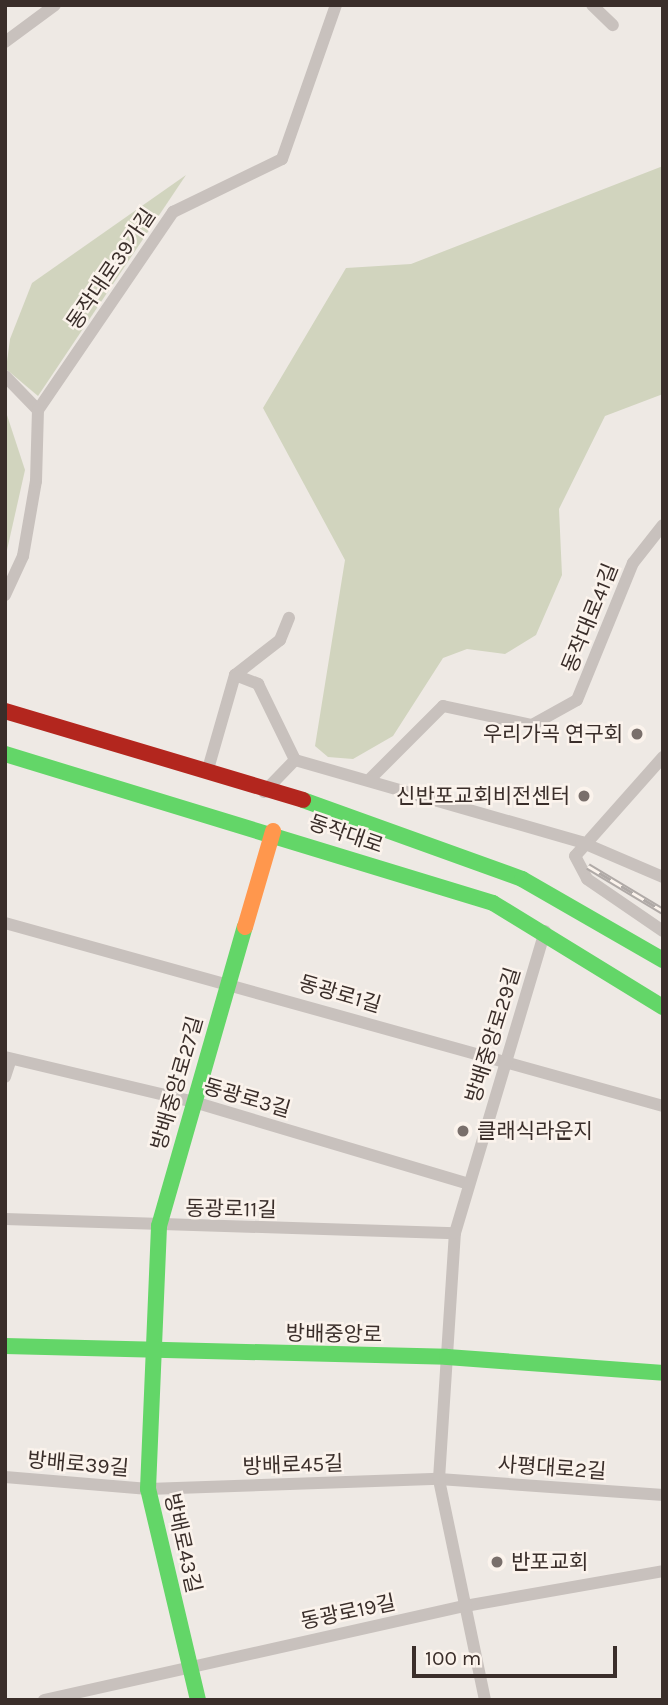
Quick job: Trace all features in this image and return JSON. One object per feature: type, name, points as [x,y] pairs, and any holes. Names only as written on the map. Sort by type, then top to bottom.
[{"type":"street","points":[[32,5],[41,16]]},
{"type":"street","points":[[5,42],[55,5]]},
{"type":"street","name":"동작대로39가길","points":[[38,410],[173,212],[282,159],[336,5]]},
{"type":"street","points":[[592,5],[613,25]]},
{"type":"street","points":[[5,376],[38,410],[36,481],[23,556],[5,595]]},
{"type":"street","name":"동작대로41길","points":[[371,778],[443,706],[532,725],[577,700],[633,564],[663,525]]},
{"type":"street","points":[[208,769],[235,675],[280,640],[289,618]]},
{"type":"street","points":[[235,675],[258,684],[295,760]]},
{"type":"street","name":"동작대로","points":[[5,711],[208,769],[264,792],[438,845],[522,879],[663,960]]},
{"type":"street","name":"동작대로","points":[[6,757],[273,831],[493,903],[545,931],[659,1002],[663,1014]]},
{"type":"street","points":[[663,757],[581,842],[575,856],[587,878],[663,931]]},
{"type":"street","points":[[295,760],[371,778],[581,842],[663,877]]},
{"type":"street","points":[[264,792],[295,760]]},
{"type":"street","name":"방배중앙로27길","points":[[153,1352],[159,1226],[273,831]]},
{"type":"street","name":"동광로1길","points":[[5,923],[663,1106]]},
{"type":"street","name":"방배중앙로29길","points":[[447,1357],[455,1233],[503,1060],[545,931]]},
{"type":"street","name":"동광로3길","points":[[5,1077],[8,1058],[194,1102],[469,1184]]},
{"type":"street","name":"동광로11길","points":[[5,1219],[159,1226],[455,1233]]},
{"type":"street","name":"방배중앙로","points":[[5,1346],[153,1352],[447,1357],[663,1373]]},
{"type":"street","name":"방배로43길","points":[[153,1352],[148,1489],[198,1700]]},
{"type":"street","points":[[447,1357],[439,1479],[485,1700]]},
{"type":"street","points":[[663,1373],[663,1385]]},
{"type":"street","name":"방배로39길","points":[[5,1477],[148,1489]]},
{"type":"street","name":"방배로45길","points":[[148,1489],[439,1479]]},
{"type":"street","name":"사평대로2길","points":[[439,1479],[663,1495]]},
{"type":"street","name":"동광로19길","points":[[44,1700],[190,1665],[465,1606],[663,1571]]},
{"type":"green space","points":[[663,166],[663,394],[605,416],[559,509],[562,575],[536,635],[505,654],[467,649],[443,658],[393,736],[353,759],[328,757],[315,746],[345,560],[263,408],[346,268],[411,264]]},
{"type":"green space","points":[[186,175],[38,396],[6,369],[10,339],[32,283]]},
{"type":"green space","points":[[5,409],[25,470],[5,559]]},
{"type":"railway","points":[[588,866],[663,911]]},
{"type":"traffic: fast","points":[[5,754],[493,903],[663,1007]]},
{"type":"traffic: fast","points":[[303,800],[522,879],[663,960]]},
{"type":"traffic: fast","points":[[198,1700],[148,1489],[159,1226],[245,927]]},
{"type":"traffic: fast","points":[[5,1346],[447,1357],[663,1373]]},
{"type":"traffic: slow","points":[[245,927],[273,831]]},
{"type":"traffic: jam","points":[[5,711],[303,800]]},
{"type":"place","name":"우리가곡 연구회","points":[[637,734]]},
{"type":"place","name":"신반포교회비전센터","points":[[584,796]]},
{"type":"place","name":"클래식라운지","points":[[463,1131]]},
{"type":"place","name":"반포교회","points":[[497,1562]]}]
